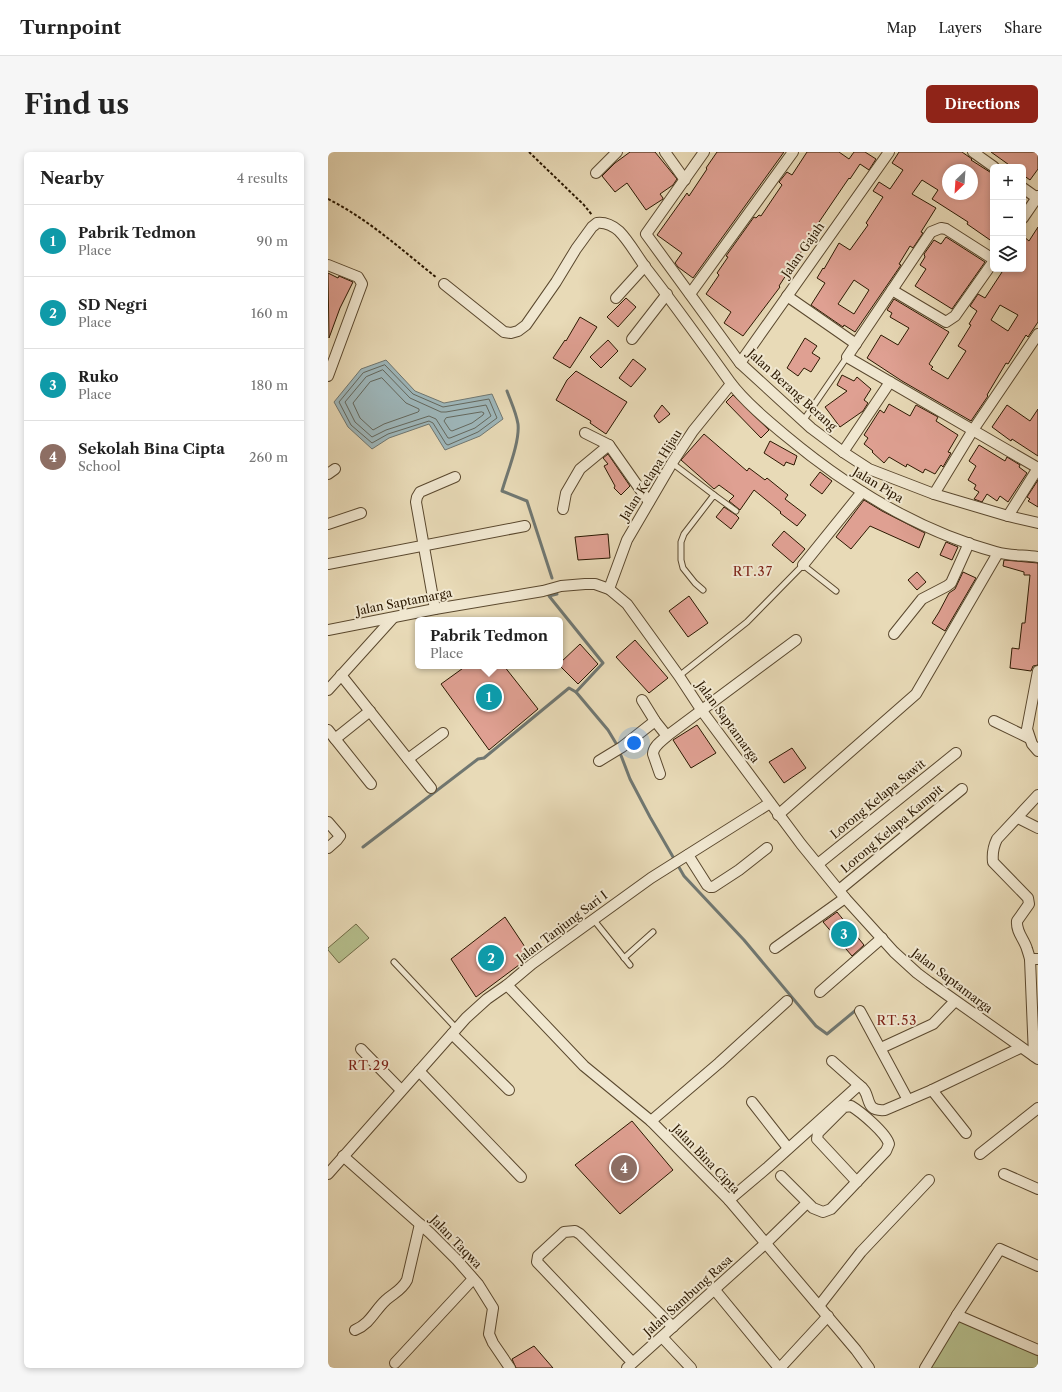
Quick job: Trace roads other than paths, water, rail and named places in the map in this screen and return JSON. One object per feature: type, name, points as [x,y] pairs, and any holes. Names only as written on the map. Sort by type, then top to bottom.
[{"type":"street","points":[[596,173],[617,152]]},
{"type":"street","points":[[665,152],[685,180],[704,152]]},
{"type":"street","points":[[690,294],[793,152]]},
{"type":"street","name":"Jalan Gajah","points":[[740,363],[889,152]]},
{"type":"street","points":[[973,152],[990,164]]},
{"type":"street","name":"Jalan Berang Berang","points":[[685,180],[646,234],[740,363],[803,421],[843,452],[869,469],[934,494],[1008,516],[1038,523]]},
{"type":"street","points":[[1026,190],[1037,197],[1026,214]]},
{"type":"street","name":"Jalan Pipa","points":[[444,284],[504,332],[511,333],[518,331],[526,325],[538,310],[576,249],[592,227],[597,222],[609,224],[620,232],[667,294],[731,384],[771,424],[814,460],[886,507],[906,516],[998,553],[1038,556]]},
{"type":"street","points":[[990,256],[946,229],[941,228],[931,232],[847,357],[1038,468],[1008,516]]},
{"type":"street","points":[[328,265],[358,277],[362,284],[328,376]]},
{"type":"street","points":[[616,298],[645,266]]},
{"type":"street","points":[[892,290],[946,322],[955,316],[990,266]]},
{"type":"street","points":[[632,339],[667,294]]},
{"type":"street","points":[[787,296],[856,344]]},
{"type":"street","points":[[934,494],[973,430],[1038,334]]},
{"type":"street","points":[[843,452],[890,382]]},
{"type":"street","name":"Jalan Kelapa Hijau","points":[[609,588],[627,540],[648,502],[693,431],[731,384]]},
{"type":"street","points":[[585,434],[609,445],[648,502]]},
{"type":"street","points":[[563,509],[566,493],[580,469],[609,445]]},
{"type":"street","points":[[435,610],[416,502],[420,492],[455,477]]},
{"type":"street","points":[[803,565],[862,492]]},
{"type":"street","points":[[328,524],[361,513]]},
{"type":"street","points":[[328,564],[525,526]]},
{"type":"street","points":[[894,634],[922,599],[951,583],[970,543]]},
{"type":"street","points":[[778,815],[916,694],[998,553]]},
{"type":"street","name":"Jalan Saptamarga","points":[[328,630],[561,586],[595,584],[609,588],[627,604],[679,676],[702,711],[778,815],[842,894],[894,952],[917,973],[1036,1058]]},
{"type":"street","points":[[328,690],[393,618]]},
{"type":"street","points":[[660,774],[653,750],[668,736],[796,640]]},
{"type":"street","points":[[1038,670],[1027,729],[1029,738],[1038,751]]},
{"type":"street","points":[[341,675],[431,788]]},
{"type":"street","points":[[642,700],[655,721],[668,736]]},
{"type":"street","points":[[335,739],[370,711]]},
{"type":"street","points":[[599,761],[620,749],[655,721]]},
{"type":"street","points":[[994,721],[1029,738]]},
{"type":"street","points":[[328,730],[371,784]]},
{"type":"street","points":[[408,759],[443,733]]},
{"type":"street","name":"Lorong Kelapa Sawit","points":[[818,864],[956,754]]},
{"type":"street","name":"Lorong Kelapa Kampit","points":[[775,948],[842,894],[962,789]]},
{"type":"street","points":[[1036,1058],[1034,959],[1021,937],[1016,923],[1029,904],[1028,898],[993,862],[992,856],[993,847],[997,840],[1038,795]]},
{"type":"street","points":[[767,848],[739,870],[713,887],[710,887],[707,884],[684,857],[770,803]]},
{"type":"street","points":[[1018,818],[1038,828]]},
{"type":"street","points":[[328,822],[340,836],[328,848]]},
{"type":"street","name":"Jalan Tanjung Sari I","points":[[328,1174],[342,1156],[475,1009],[532,964],[592,920],[651,878],[684,857]]},
{"type":"street","points":[[820,992],[882,938]]},
{"type":"street","name":"Jalan Bina Cipta","points":[[507,985],[584,1066],[650,1121],[729,1200],[828,1316],[869,1368]]},
{"type":"street","points":[[650,1121],[719,1063],[787,1001]]},
{"type":"street","points":[[881,1048],[934,1024],[955,1001]]},
{"type":"street","points":[[860,1011],[908,1100]]},
{"type":"street","points":[[454,1031],[509,1090]]},
{"type":"street","points":[[832,1061],[859,1085],[865,1092],[869,1104],[878,1111],[885,1110],[932,1090],[1020,1048]]},
{"type":"street","points":[[360,1049],[401,1090]]},
{"type":"street","points":[[419,1072],[521,1177]]},
{"type":"street","points":[[729,1200],[859,1085]]},
{"type":"street","points":[[932,1090],[966,1132]]},
{"type":"street","points":[[752,1102],[788,1148]]},
{"type":"street","points":[[781,1176],[807,1203],[818,1211],[828,1211],[831,1209],[857,1182],[886,1151],[889,1144],[886,1137],[860,1111],[851,1106],[844,1107],[818,1134],[817,1139],[857,1182]]},
{"type":"street","points":[[980,1154],[1038,1108]]},
{"type":"street","name":"Jalan Taqwa","points":[[342,1156],[420,1224],[474,1279],[493,1308],[489,1334],[493,1343],[510,1368]]},
{"type":"street","points":[[1004,1174],[1038,1189]]},
{"type":"street","points":[[819,1306],[861,1252],[929,1180]]},
{"type":"street","name":"Jalan Sambung Rasa","points":[[630,1365],[766,1243],[807,1203]]},
{"type":"street","points":[[355,1330],[365,1326],[386,1300],[403,1286],[407,1280],[420,1224]]},
{"type":"street","points":[[630,1365],[537,1262],[538,1256],[564,1232],[575,1231],[580,1234],[673,1327]]},
{"type":"street","points":[[925,1368],[1000,1249],[1038,1266]]},
{"type":"street","points":[[395,1363],[474,1279]]},
{"type":"street","points":[[714,1289],[780,1368],[828,1316]]},
{"type":"street","points":[[957,1315],[1038,1350]]},
{"type":"street","points":[[662,1337],[691,1368]]},
{"type":"lane","points":[[803,421],[847,357]]},
{"type":"lane","points":[[672,463],[736,511]]},
{"type":"lane","points":[[703,590],[695,583],[683,568],[681,560],[681,542],[684,534],[714,495]]},
{"type":"lane","points":[[679,676],[747,622],[803,565],[836,591]]},
{"type":"lane","points":[[592,920],[630,965]]},
{"type":"lane","points":[[624,958],[653,932]]},
{"type":"lane","points":[[394,962],[454,1031]]},
{"type":"water","points":[[386,360],[415,391],[444,403],[492,394],[503,419],[480,436],[445,450],[429,424],[389,438],[372,449],[348,427],[334,402],[361,369]]},
{"type":"waterway","points":[[507,391],[516,415],[518,431],[515,448],[502,491],[527,501],[552,578]]},
{"type":"waterway","points":[[557,594],[549,596],[603,663],[576,692],[608,730],[617,745],[630,779],[684,876],[744,940],[816,1026],[827,1034],[856,1010]]},
{"type":"waterway","points":[[363,847],[478,759],[484,758],[569,688],[576,692]]},
{"type":"place","name":"Pabrik Tedmon","points":[[489,697]]},
{"type":"place","name":"Ruko","points":[[844,934]]},
{"type":"place","name":"SD Negri","points":[[491,958]]},
{"type":"place","name":"Sekolah Bina Cipta","points":[[624,1168]]},
{"type":"district","name":"RT.37","points":[[753,571]]},
{"type":"district","name":"RT.53","points":[[897,1020]]},
{"type":"district","name":"RT.29","points":[[369,1065]]}]
